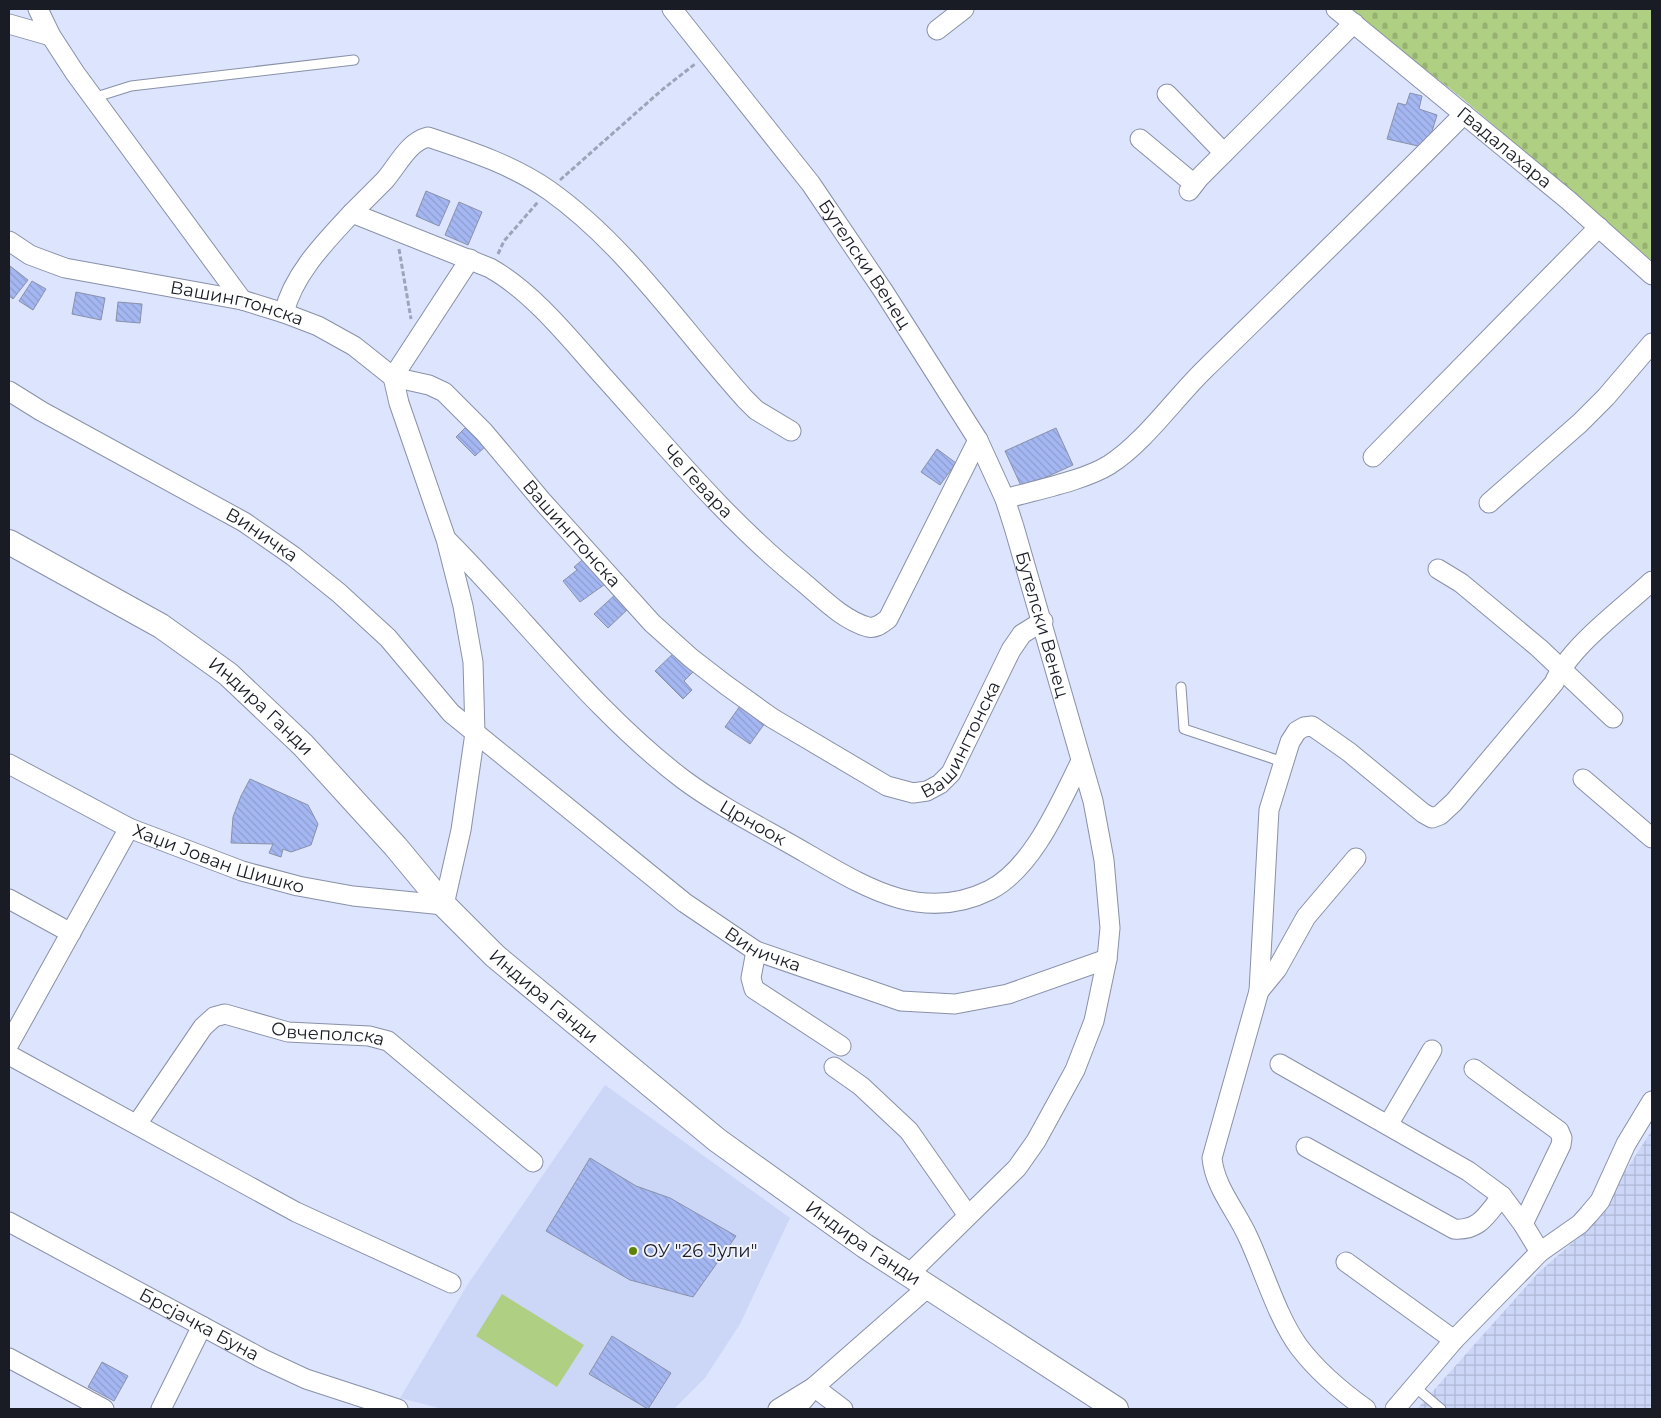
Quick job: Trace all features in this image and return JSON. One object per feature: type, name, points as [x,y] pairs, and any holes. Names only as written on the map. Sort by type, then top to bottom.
[{"type":"street","points":[[38,9],[51,36],[93,98],[242,300]]},
{"type":"street","name":"Бутелски Венец","points":[[672,9],[811,184],[884,292],[978,440],[1005,499],[1042,621],[1093,801],[1104,860],[1110,928],[1107,959],[1094,1021],[1075,1070],[1053,1114],[1017,1168],[992,1194],[967,1214],[918,1280],[814,1387],[796,1409]]},
{"type":"street","points":[[937,30],[964,9]]},
{"type":"street","name":"Гвадалахара","points":[[1336,9],[1464,114],[1652,275]]},
{"type":"street","points":[[1140,139],[1191,187],[1354,23]]},
{"type":"street","points":[[9,24],[51,36]]},
{"type":"street","points":[[1167,94],[1224,153]]},
{"type":"street","points":[[1005,499],[1090,474],[1108,465],[1124,453],[1204,370],[1320,258],[1464,114]]},
{"type":"street","points":[[284,314],[290,294],[329,237],[385,180],[414,144],[428,137],[489,158],[549,190],[582,216],[612,246],[745,399],[756,410],[791,431]]},
{"type":"street","name":"Че Гевара","points":[[352,213],[396,232],[470,259],[503,275],[550,317],[700,484],[785,568],[846,617],[870,628],[880,625],[888,619],[978,440]]},
{"type":"street","points":[[1373,456],[1599,228]]},
{"type":"street","name":"Вашингтонска","points":[[9,241],[30,255],[66,268],[242,300],[284,314],[318,326],[354,346],[393,377],[429,385],[444,392],[484,432],[542,502],[652,623],[691,658],[772,718],[887,786],[913,793],[927,791],[940,784],[951,773],[1011,650],[1022,634],[1042,621]]},
{"type":"street","points":[[444,905],[461,830],[475,733],[473,662],[463,606],[446,539],[399,403],[393,377],[470,259]]},
{"type":"street","points":[[1489,502],[1580,423],[1606,397],[1652,343]]},
{"type":"street","points":[[399,403],[429,385]]},
{"type":"street","name":"Виничка","points":[[9,391],[41,411],[244,522],[293,556],[339,593],[388,638],[451,713],[684,903],[756,951],[902,1001],[955,1004],[1008,994],[1107,959]]},
{"type":"street","name":"Црноок","points":[[446,539],[492,586],[594,698],[683,779],[734,813],[860,885],[886,895],[925,904],[962,901],[991,890],[1013,875],[1031,852],[1058,807],[1081,761]]},
{"type":"street","name":"Индира Ганди","points":[[9,542],[160,626],[228,674],[303,744],[396,847],[444,905],[495,956],[717,1140],[865,1246],[1116,1409]]},
{"type":"street","points":[[1438,569],[1461,584],[1561,668],[1612,718]]},
{"type":"street","points":[[1366,1409],[1337,1388],[1299,1347],[1276,1304],[1248,1236],[1214,1174],[1212,1158],[1259,991],[1269,810],[1283,762],[1297,731],[1304,727],[1312,726],[1349,752],[1432,818],[1440,815],[1454,802],[1554,683],[1561,668],[1574,652],[1652,581]]},
{"type":"street","name":"Хаџи Јован Шишко","points":[[9,764],[129,828],[242,871],[298,886],[353,896],[444,905]]},
{"type":"street","points":[[1583,779],[1652,838]]},
{"type":"street","points":[[9,1044],[129,828]]},
{"type":"street","points":[[1259,991],[1276,969],[1306,917],[1356,858]]},
{"type":"street","points":[[9,899],[71,933]]},
{"type":"street","points":[[756,951],[751,978],[754,989],[841,1046]]},
{"type":"street","name":"Овчеполска","points":[[136,1124],[203,1027],[214,1017],[226,1014],[288,1032],[370,1036],[388,1041],[533,1162]]},
{"type":"street","points":[[1388,1125],[1432,1050]]},
{"type":"street","points":[[9,1055],[296,1212],[451,1283]]},
{"type":"street","points":[[1280,1064],[1468,1171],[1502,1196],[1523,1224],[1540,1252]]},
{"type":"street","points":[[834,1067],[861,1086],[909,1131],[967,1214]]},
{"type":"street","points":[[1474,1069],[1559,1131],[1562,1138],[1561,1145],[1523,1224]]},
{"type":"street","points":[[1395,1409],[1454,1340],[1540,1252],[1580,1224],[1600,1201],[1626,1144],[1652,1101]]},
{"type":"street","points":[[1306,1147],[1454,1229],[1468,1230],[1478,1224],[1502,1196]]},
{"type":"street","name":"Брсјачка Буна","points":[[9,1222],[202,1326],[231,1344],[306,1379],[398,1409]]},
{"type":"street","points":[[1346,1262],[1454,1340]]},
{"type":"street","points":[[161,1409],[202,1326]]},
{"type":"street","points":[[9,1358],[104,1409]]},
{"type":"street","points":[[778,1409],[814,1387],[843,1409]]},
{"type":"lane","points":[[93,98],[131,86],[354,60]]},
{"type":"lane","points":[[1181,687],[1184,728],[1283,762]]},
{"type":"lane","points":[[1415,1387],[1441,1409]]},
{"type":"path","points":[[490,268],[504,241],[549,190],[663,89],[708,54]]},
{"type":"path","points":[[396,232],[415,344]]},
{"type":"shaded area","name":"ОУ \"26 Јули\"","points":[[605,1085],[790,1218],[740,1324],[705,1378],[674,1409],[443,1409],[400,1398],[468,1284]]},
{"type":"shaded area","points":[[1652,1130],[1652,1409],[1417,1409],[1539,1272],[1580,1236],[1603,1206]]},
{"type":"green space","points":[[1347,9],[1652,9],[1652,261],[1462,98]]},
{"type":"green space","points":[[502,1294],[584,1345],[557,1387],[476,1336]]},
{"type":"building","points":[[1410,93],[1422,96],[1419,109],[1437,115],[1427,148],[1387,139],[1398,103],[1406,105]]},
{"type":"building","points":[[426,191],[450,201],[439,226],[416,216]]},
{"type":"building","points":[[459,202],[482,212],[468,245],[445,235]]},
{"type":"building","points":[[10,266],[28,280],[13,299],[9,296]]},
{"type":"building","points":[[32,281],[46,289],[33,310],[19,301]]},
{"type":"building","points":[[76,292],[105,298],[101,320],[72,314]]},
{"type":"building","points":[[118,302],[142,304],[140,323],[116,321]]},
{"type":"building","points":[[468,425],[487,445],[475,456],[456,437]]},
{"type":"building","points":[[1056,428],[1073,465],[1022,488],[1005,451]]},
{"type":"building","points":[[937,449],[956,463],[940,485],[921,472]]},
{"type":"building","points":[[587,556],[608,582],[580,602],[563,581],[577,570],[574,567]]},
{"type":"building","points":[[616,594],[629,608],[608,628],[594,614]]},
{"type":"building","points":[[678,649],[697,668],[684,681],[692,690],[683,699],[655,671]]},
{"type":"building","points":[[740,706],[765,723],[750,744],[725,727]]},
{"type":"building","points":[[250,779],[308,805],[318,824],[311,845],[291,852],[283,849],[281,857],[269,853],[273,844],[231,843],[233,817]]},
{"type":"building","points":[[590,1158],[636,1186],[670,1198],[736,1236],[693,1297],[630,1280],[546,1231]]},
{"type":"building","points":[[612,1336],[671,1373],[648,1409],[589,1374]]},
{"type":"building","points":[[102,1362],[128,1376],[114,1401],[88,1387]]},
{"type":"place","name":"ОУ \"26 Јули\"","points":[[633,1251]]}]
